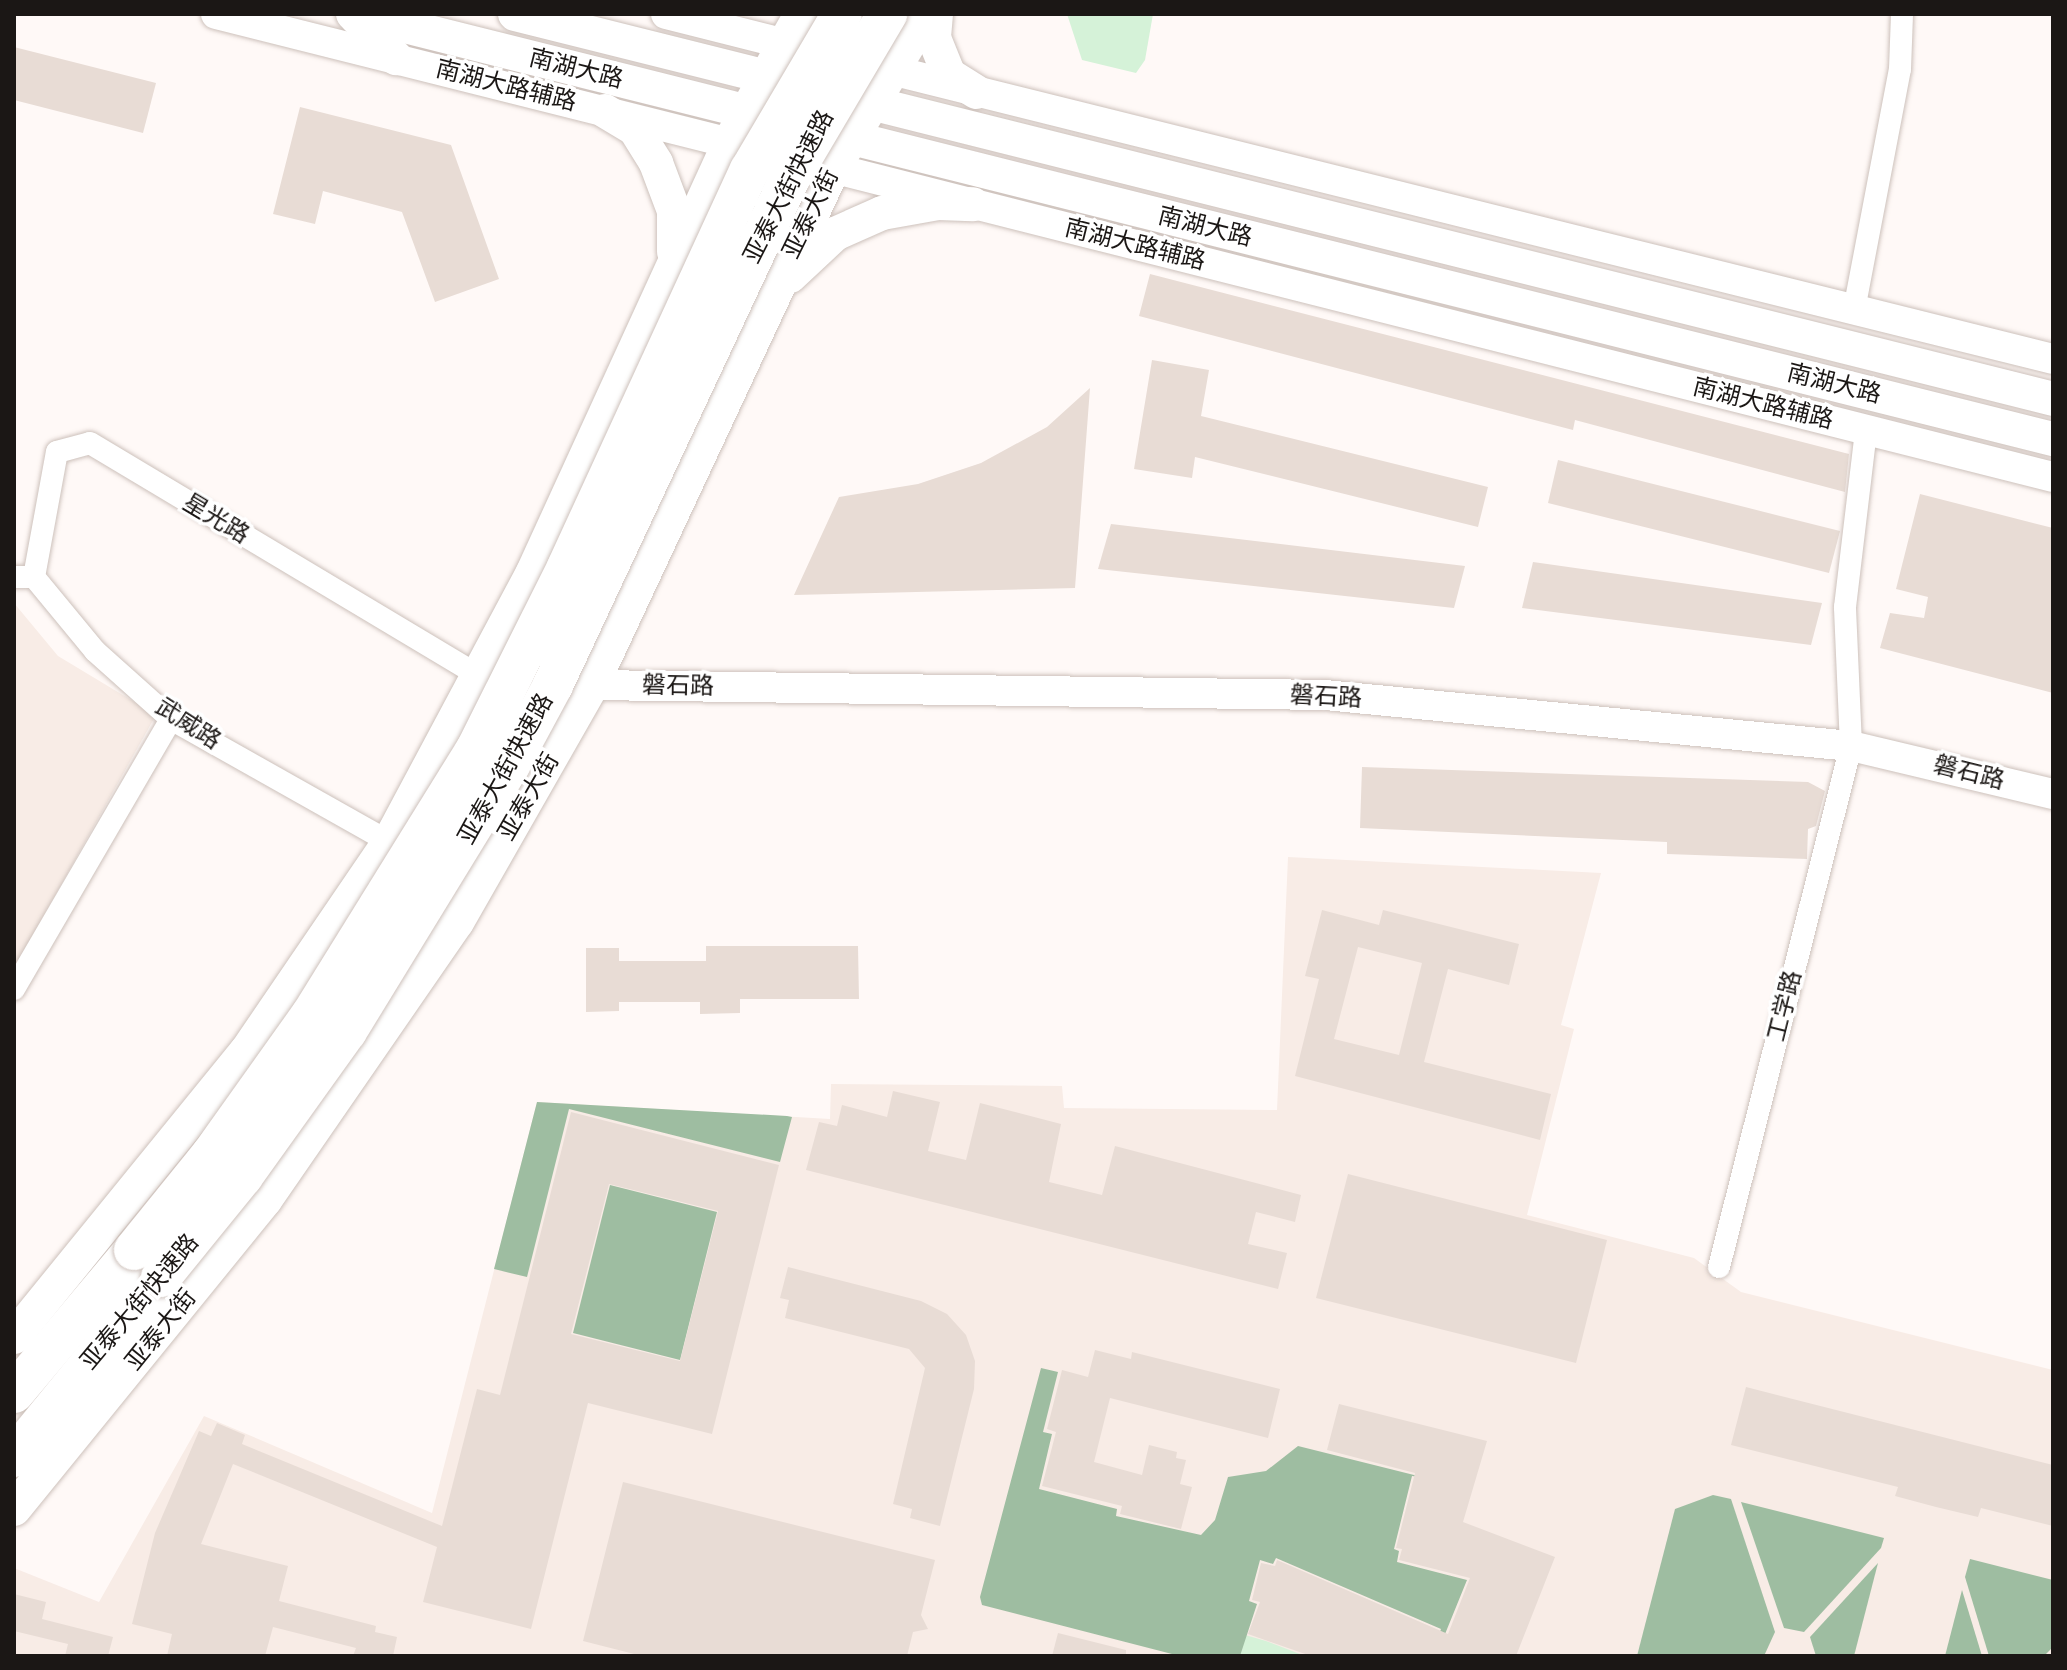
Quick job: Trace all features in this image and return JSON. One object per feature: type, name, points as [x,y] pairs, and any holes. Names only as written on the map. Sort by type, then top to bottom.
[{"type":"highway","name":"亚泰大街快速路","points":[[14,1457],[148,1264],[211,1155],[311,1015],[476,749],[567,567],[750,170],[842,14]]},
{"type":"highway","name":"亚泰大街快速路","points":[[14,1393],[243,1176],[347,1031],[503,779],[553,685],[789,180],[887,14]]},
{"type":"main road","points":[[355,14],[396,58]]},
{"type":"main road","name":"南湖大路","points":[[355,14],[2053,439]]},
{"type":"main road","name":"南湖大路","points":[[515,14],[2053,399]]},
{"type":"main road","points":[[16,1332],[246,1052],[389,842],[480,676],[729,143],[801,14]]},
{"type":"main road","name":"亚泰大街","points":[[14,1509],[185,1302],[330,1110],[457,922],[592,685],[833,169],[889,70],[927,14]]},
{"type":"main road","points":[[936,14],[934,38],[949,75],[976,92]]},
{"type":"main road","points":[[605,111],[635,129],[656,163],[674,211],[674,260]]},
{"type":"main road","points":[[769,301],[814,252],[858,222],[909,207],[973,204]]},
{"type":"street","name":"南湖大路辅路","points":[[216,14],[2053,477]]},
{"type":"street","points":[[666,14],[2053,359]]},
{"type":"street","points":[[1854,310],[1900,69],[1902,14]]},
{"type":"street","name":"工学路","points":[[1719,1267],[1851,746],[1845,607],[1866,430]]},
{"type":"street","name":"星光路","points":[[24,577],[57,452],[90,443],[480,676]]},
{"type":"street","name":"武威路","points":[[24,577],[95,651],[171,719],[389,842]]},
{"type":"street","name":"磐石路","points":[[592,685],[1325,695],[1851,746],[2053,794]]},
{"type":"street","points":[[14,989],[171,719]]},
{"type":"shaded area","points":[[14,603],[58,656],[156,715],[14,969]]},
{"type":"shaded area","points":[[1288,857],[1601,873],[1561,1025],[1574,1029],[1527,1215],[1694,1258],[1741,1292],[2053,1370],[2053,1656],[14,1656],[14,1568],[99,1602],[204,1416],[432,1513],[537,1102],[830,1119],[831,1084],[1062,1086],[1064,1108],[1277,1110]]},
{"type":"green space","points":[[1067,14],[1153,14],[1145,60],[1136,73],[1082,60]]},
{"type":"green space","points":[[537,1102],[792,1117],[780,1162],[569,1109],[527,1277],[494,1269]]},
{"type":"green space","points":[[610,1185],[717,1212],[680,1360],[573,1333]]},
{"type":"green space","points":[[1041,1368],[1058,1372],[1043,1432],[1052,1434],[1039,1489],[1117,1509],[1116,1516],[1201,1535],[1215,1520],[1228,1477],[1266,1471],[1298,1446],[1426,1478],[1412,1476],[1394,1549],[1399,1551],[1397,1562],[1467,1580],[1443,1639],[1438,1637],[1441,1629],[1276,1558],[1273,1564],[1260,1560],[1249,1601],[1257,1604],[1240,1656],[1172,1654],[982,1605],[980,1597]]},
{"type":"green space","points":[[1713,1495],[1731,1499],[1775,1632],[1764,1656],[1637,1656],[1675,1509]]},
{"type":"green space","points":[[1741,1502],[1884,1538],[1881,1548],[1804,1632],[1784,1628]]},
{"type":"green space","points":[[1970,1559],[2053,1580],[2053,1647],[2044,1656],[1989,1656],[1965,1577]]},
{"type":"green space","points":[[1878,1563],[1854,1656],[1816,1656],[1810,1637]]},
{"type":"green space","points":[[1962,1590],[1982,1656],[1945,1656]]},
{"type":"green space","points":[[1245,1635],[1266,1641],[1305,1656],[1240,1656]]},
{"type":"building","points":[[14,47],[156,83],[143,133],[14,100]]},
{"type":"building","points":[[300,107],[451,145],[499,279],[435,302],[402,212],[323,191],[315,224],[273,214]]},
{"type":"building","points":[[1150,274],[1849,454],[1845,492],[1575,420],[1573,430],[1139,316]]},
{"type":"building","points":[[1152,360],[1209,370],[1201,416],[1488,487],[1478,527],[1195,457],[1192,478],[1134,469]]},
{"type":"building","points":[[1090,388],[1075,588],[794,595],[839,497],[918,484],[981,463],[1047,427]]},
{"type":"building","points":[[1558,460],[1840,531],[1829,573],[1548,503]]},
{"type":"building","points":[[1920,494],[2053,528],[2053,693],[1880,648],[1890,613],[1924,618],[1928,597],[1896,589]]},
{"type":"building","points":[[1111,524],[1465,566],[1454,608],[1098,569]]},
{"type":"building","points":[[1533,562],[1822,603],[1811,645],[1522,608]]},
{"type":"building","points":[[1362,767],[1808,782],[1825,791],[1816,826],[1808,829],[1807,859],[1667,854],[1667,842],[1360,828]]},
{"type":"building","points":[[1322,910],[1379,925],[1383,910],[1519,944],[1509,985],[1448,969],[1424,1062],[1551,1094],[1540,1140],[1295,1076],[1319,979],[1305,976]],"holes":[[[1358,947],[1422,963],[1399,1055],[1334,1039]]]},
{"type":"building","points":[[706,946],[858,946],[859,999],[740,999],[740,1013],[700,1014],[700,1002],[619,1002],[619,1011],[586,1012],[586,948],[619,948],[619,961],[706,961]]},
{"type":"building","points":[[893,1091],[940,1102],[928,1151],[966,1160],[980,1103],[1061,1124],[1049,1182],[1102,1195],[1115,1146],[1301,1195],[1295,1222],[1256,1212],[1248,1244],[1287,1253],[1278,1289],[806,1170],[819,1122],[837,1126],[842,1105],[887,1117]]},
{"type":"building","points":[[571,1112],[779,1165],[712,1434],[588,1403],[531,1629],[423,1602],[437,1547],[233,1464],[201,1544],[288,1566],[279,1601],[376,1626],[375,1632],[397,1637],[393,1656],[353,1656],[356,1648],[273,1627],[265,1656],[167,1656],[172,1634],[132,1624],[155,1533],[199,1431],[211,1436],[217,1423],[245,1435],[242,1444],[442,1526],[477,1389],[500,1395]],"holes":[[[609,1184],[718,1211],[680,1361],[571,1334]]]},
{"type":"building","points":[[1348,1174],[1607,1240],[1576,1363],[1316,1298]]},
{"type":"building","points":[[788,1267],[921,1301],[947,1314],[966,1335],[975,1361],[974,1389],[940,1526],[910,1518],[912,1509],[893,1504],[925,1368],[909,1349],[785,1318],[789,1300],[780,1298]]},
{"type":"building","points":[[1095,1350],[1131,1359],[1132,1352],[1280,1389],[1268,1438],[1110,1398],[1094,1462],[1142,1475],[1149,1445],[1177,1452],[1176,1458],[1186,1460],[1180,1484],[1192,1487],[1181,1529],[1120,1514],[1122,1506],[1042,1486],[1056,1432],[1047,1429],[1062,1370],[1088,1377]]},
{"type":"building","points":[[1746,1387],[2053,1465],[2053,1526],[1981,1508],[1978,1517],[1936,1507],[1895,1496],[1898,1487],[1731,1445]]},
{"type":"building","points":[[1339,1404],[1487,1441],[1463,1522],[1555,1557],[1516,1656],[1311,1656],[1248,1634],[1260,1602],[1252,1600],[1261,1563],[1275,1566],[1277,1560],[1448,1634],[1470,1578],[1399,1560],[1402,1549],[1396,1548],[1415,1473],[1327,1450]]},
{"type":"building","points":[[623,1482],[935,1560],[921,1615],[928,1629],[913,1632],[907,1656],[642,1656],[583,1641]]},
{"type":"building","points":[[14,1594],[46,1602],[42,1619],[113,1637],[108,1656],[65,1656],[68,1644],[14,1631]]},
{"type":"building","points":[[1058,1633],[1126,1650],[1126,1656],[1052,1656]]}]
